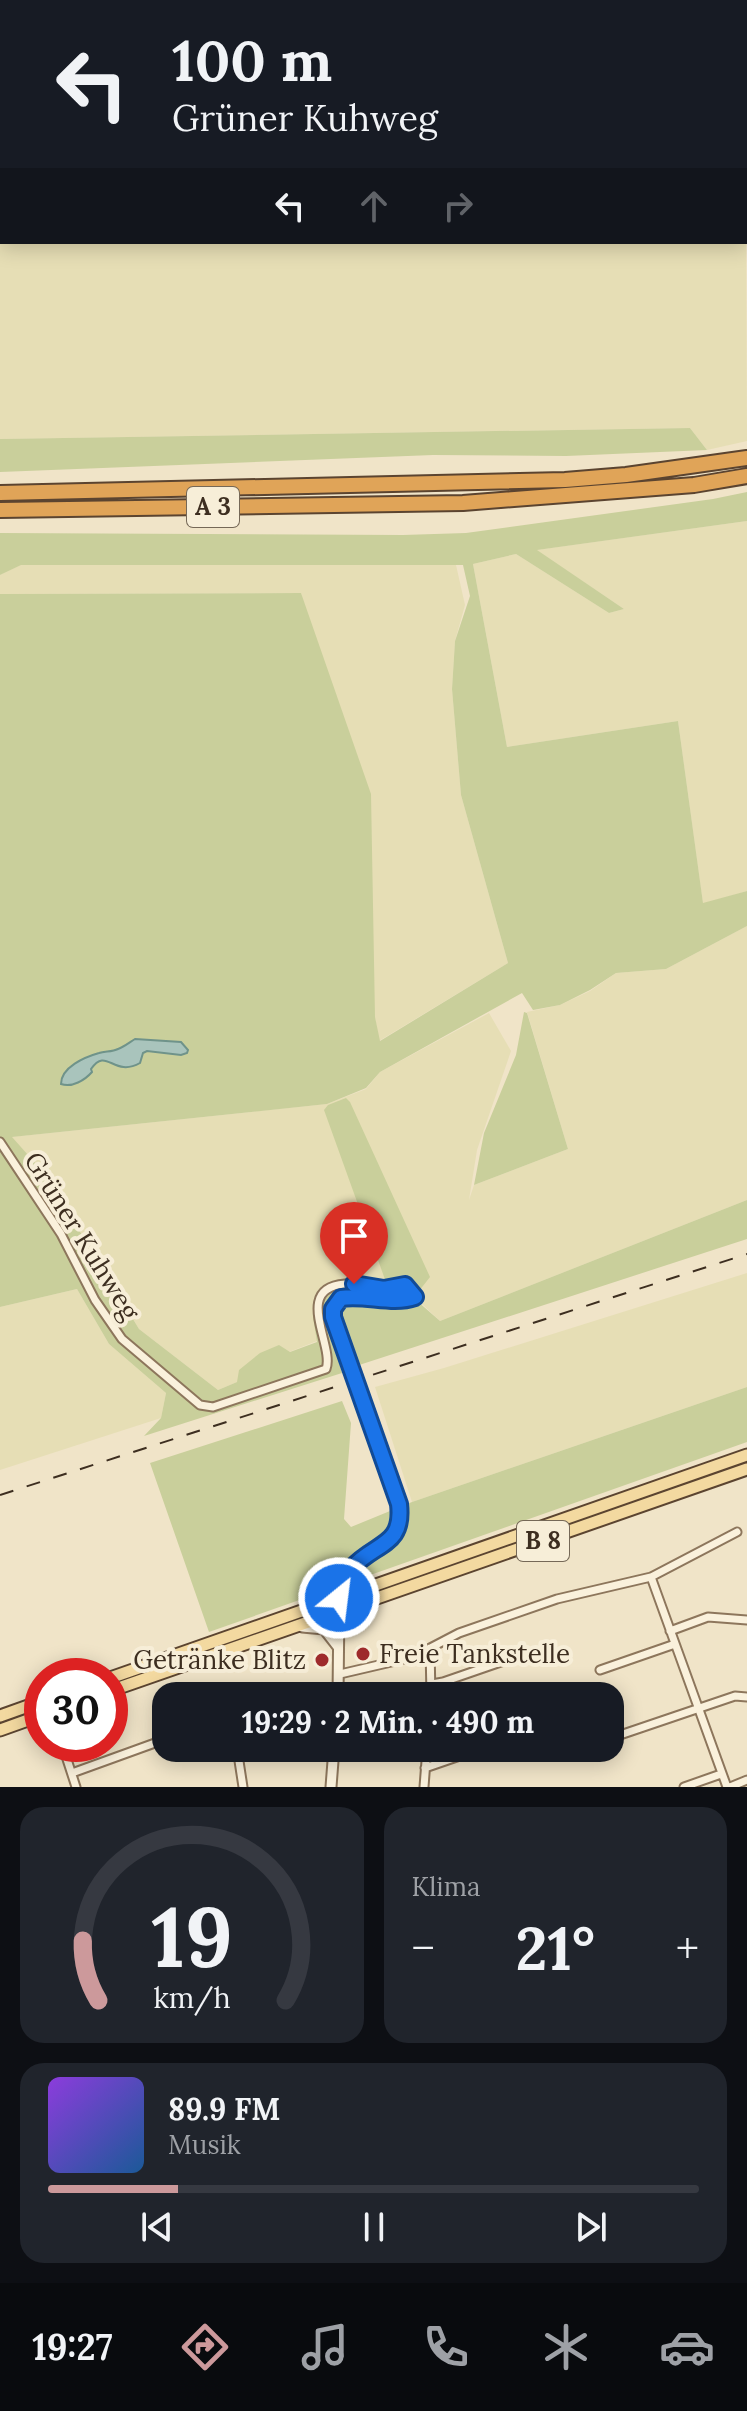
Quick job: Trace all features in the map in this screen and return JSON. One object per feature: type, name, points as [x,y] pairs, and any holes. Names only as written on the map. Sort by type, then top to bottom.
[{"type":"highway","name":"A 3","points":[[0,493],[417,485],[626,475],[747,458]]},
{"type":"highway","name":"A 3","points":[[0,510],[463,503],[694,485],[747,476]]},
{"type":"main road","name":"B 8","points":[[128,1672],[747,1455]]},
{"type":"main road","name":"B 8","points":[[128,1685],[747,1469]]},
{"type":"main road","points":[[0,1716],[24,1707]]},
{"type":"main road","points":[[0,1730],[24,1721]]},
{"type":"street","name":"Grüner Kuhweg","points":[[0,1142],[61,1234],[106,1319],[127,1345],[200,1405],[213,1407],[326,1369],[328,1359],[317,1312],[322,1297],[333,1287],[348,1284],[384,1289],[401,1284],[409,1287],[415,1297],[406,1300],[350,1297],[341,1298],[335,1304],[333,1317],[399,1504],[401,1521],[395,1535],[352,1568],[339,1598]]},
{"type":"street","points":[[340,1674],[413,1657],[459,1633],[557,1599],[651,1577],[737,1532]]},
{"type":"street","points":[[651,1577],[721,1774],[728,1787],[747,1780]]},
{"type":"street","points":[[339,1598],[339,1682]]},
{"type":"street","points":[[670,1631],[708,1617],[747,1620]]},
{"type":"street","points":[[297,1626],[324,1629],[340,1650]]},
{"type":"street","points":[[600,1670],[675,1644]]},
{"type":"street","points":[[430,1648],[432,1682]]},
{"type":"street","points":[[443,1682],[527,1653]]},
{"type":"street","points":[[624,1734],[735,1696],[747,1697]]},
{"type":"street","points":[[72,1773],[152,1744]]},
{"type":"street","points":[[68,1762],[76,1787]]},
{"type":"street","points":[[239,1762],[243,1787]]},
{"type":"street","points":[[331,1787],[333,1762]]},
{"type":"street","points":[[424,1787],[426,1762]]},
{"type":"street","points":[[425,1768],[442,1762]]},
{"type":"street","points":[[684,1787],[721,1774]]},
{"type":"shaded area","points":[[0,244],[746,244],[747,441],[707,450],[690,428],[0,439]]},
{"type":"shaded area","points":[[747,521],[747,891],[703,904],[678,721],[507,747],[473,564],[516,554],[609,613],[624,609],[536,550]]},
{"type":"shaded area","points":[[20,565],[456,565],[465,605],[455,641],[452,689],[461,795],[508,963],[379,1041],[301,593],[0,594],[0,575]]},
{"type":"shaded area","points":[[747,926],[747,1200],[440,1321],[404,1287],[334,1290],[317,1341],[289,1352],[218,1390],[139,1329],[45,1174],[11,1137],[327,1104],[366,1089],[380,1072],[489,1013],[511,1051],[477,1150],[469,1200],[474,1185],[568,1149],[527,1012],[560,1005],[590,991],[616,973],[666,969]]},
{"type":"shaded area","points":[[747,1273],[747,1387],[412,1502],[375,1387]]},
{"type":"shaded area","points":[[77,1289],[109,1344],[166,1393],[161,1418],[0,1470],[0,1307]]},
{"type":"green space","points":[[690,428],[707,450],[566,456],[433,455],[0,472],[0,439]]},
{"type":"green space","points":[[747,492],[747,521],[537,550],[624,609],[609,613],[516,554],[473,564],[507,747],[678,721],[703,903],[747,891],[747,926],[666,969],[616,973],[560,1005],[533,1010],[522,993],[380,1072],[366,1088],[327,1104],[12,1137],[45,1174],[139,1329],[218,1390],[237,1382],[239,1370],[260,1353],[279,1345],[290,1352],[317,1342],[313,1317],[325,1299],[337,1289],[343,1286],[404,1287],[404,1294],[352,1291],[334,1299],[326,1318],[342,1373],[144,1436],[161,1418],[166,1393],[109,1344],[77,1289],[0,1307],[0,594],[301,593],[371,794],[375,1017],[380,1041],[508,963],[461,795],[452,689],[455,641],[470,596],[463,565],[21,565],[0,575],[0,533],[466,533]]},
{"type":"green space","points":[[524,1012],[527,1013],[568,1149],[474,1185],[484,1133],[516,1055]]},
{"type":"green space","points":[[346,1098],[430,1277],[419,1291],[416,1292],[405,1282],[387,1285],[324,1110],[328,1105]]},
{"type":"green space","points":[[747,1200],[747,1239],[353,1367],[335,1318],[339,1305],[357,1300],[416,1300],[440,1321]]},
{"type":"green space","points":[[747,1387],[747,1442],[209,1632],[150,1463],[342,1401],[351,1423],[344,1519],[351,1527],[412,1502]]},
{"type":"water","points":[[135,1039],[181,1042],[188,1050],[181,1055],[147,1051],[143,1053],[140,1063],[131,1067],[102,1060],[82,1080],[70,1085],[61,1084],[65,1073],[75,1064],[101,1052],[113,1051]]},
{"type":"railway","points":[[0,1495],[747,1254]]},
{"type":"place","name":"Freie Tankstelle","points":[[363,1654]]},
{"type":"place","name":"Getränke Blitz","points":[[322,1660]]},
{"type":"route","points":[[339,1598],[352,1568],[395,1535],[401,1521],[399,1504],[333,1317],[333,1309],[341,1298],[406,1300],[415,1297],[409,1287],[401,1284],[384,1289],[354,1284]]}]
